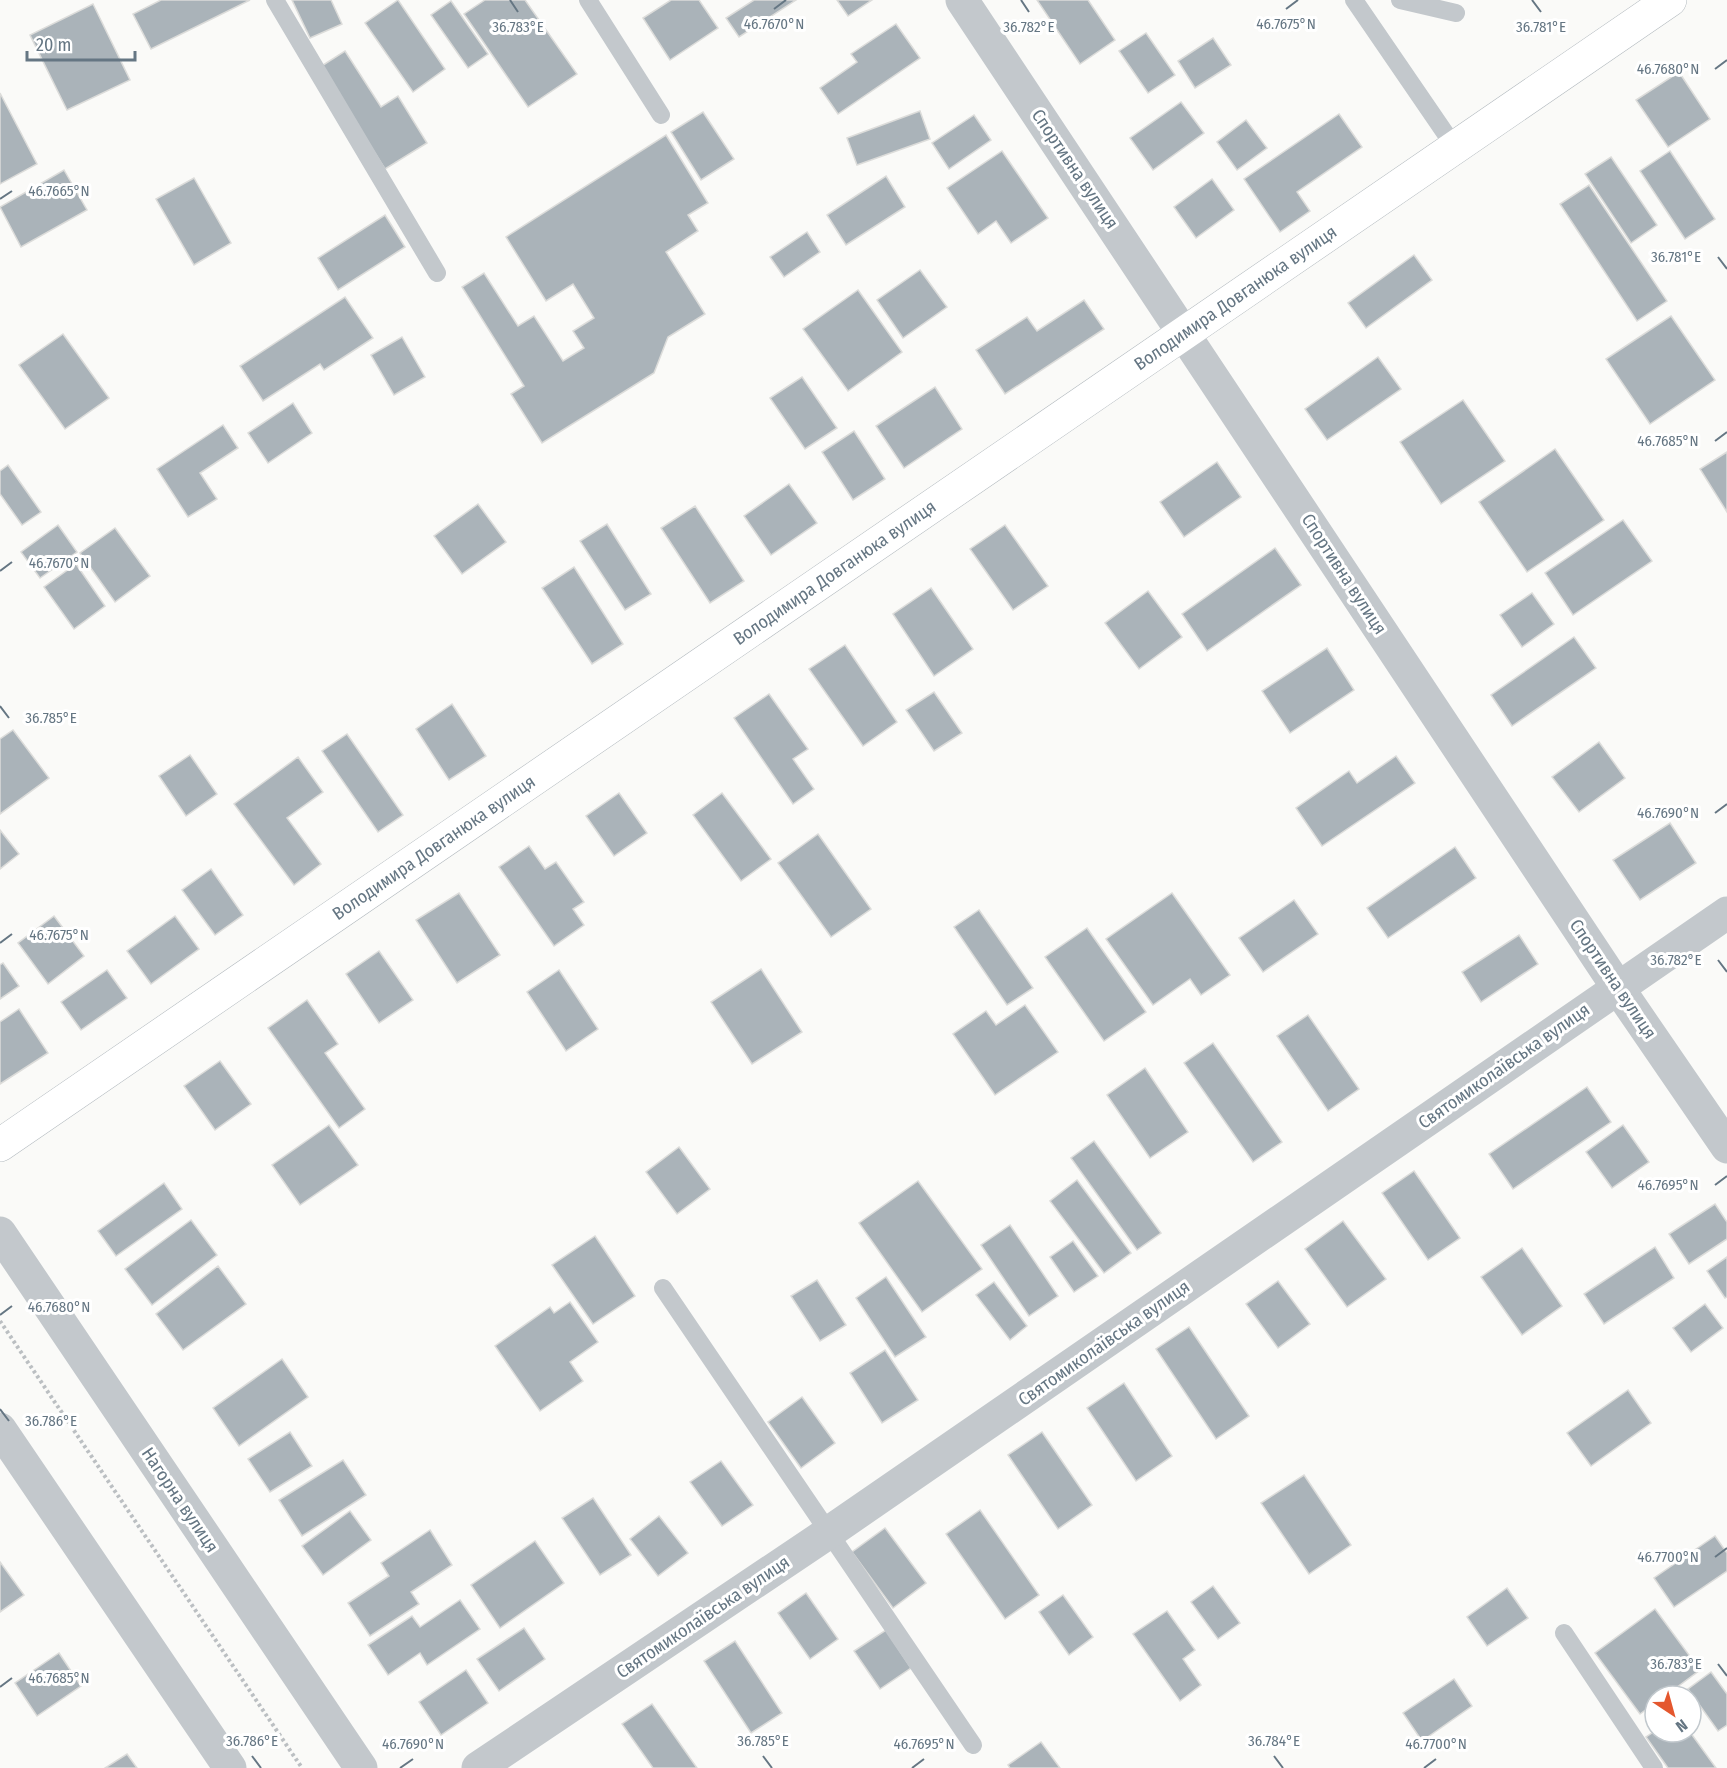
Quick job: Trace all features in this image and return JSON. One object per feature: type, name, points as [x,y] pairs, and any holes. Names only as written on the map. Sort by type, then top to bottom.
[{"type":"main road","name":"Володимира Довганюка вулиця","points":[[0,1145],[1184,331],[1670,0]]},
{"type":"street","name":"Спортивна вулиця","points":[[962,0],[1184,331],[1618,988],[1727,1147]]},
{"type":"street","name":"Святомиколаївська вулиця","points":[[478,1768],[828,1533],[1727,913]]},
{"type":"street","name":"Нагорна вулиця","points":[[0,1233],[361,1768]]},
{"type":"street","points":[[0,1428],[230,1768]]},
{"type":"lane","points":[[275,0],[437,273]]},
{"type":"lane","points":[[588,0],[661,115]]},
{"type":"lane","points":[[1354,0],[1454,146]]},
{"type":"lane","points":[[1400,0],[1456,13]]},
{"type":"lane","points":[[663,1288],[973,1745]]},
{"type":"lane","points":[[1564,1633],[1654,1768]]},
{"type":"path","points":[[0,1321],[302,1768]]},
{"type":"building","points":[[161,0],[250,0],[151,49],[133,14]]},
{"type":"building","points":[[292,0],[331,0],[342,24],[310,38]]},
{"type":"building","points":[[398,0],[445,69],[413,92],[365,23]]},
{"type":"building","points":[[485,0],[525,0],[577,74],[528,107],[464,14]]},
{"type":"building","points":[[671,0],[699,0],[718,28],[670,60],[643,18]]},
{"type":"building","points":[[754,0],[796,0],[739,37],[726,18]]},
{"type":"building","points":[[837,0],[872,0],[848,16]]},
{"type":"building","points":[[1037,0],[1088,0],[1115,40],[1080,64]]},
{"type":"building","points":[[451,1],[488,54],[468,68],[431,15]]},
{"type":"building","points":[[93,4],[130,80],[67,110],[30,35]]},
{"type":"building","points":[[896,24],[920,58],[838,114],[820,88],[857,62],[851,54]]},
{"type":"building","points":[[1146,33],[1175,75],[1148,93],[1119,51]]},
{"type":"building","points":[[1213,38],[1231,65],[1195,88],[1178,61]]},
{"type":"building","points":[[345,51],[381,107],[398,96],[427,143],[385,169],[320,67]]},
{"type":"building","points":[[1679,72],[1710,119],[1668,147],[1636,100]]},
{"type":"building","points":[[0,93],[37,164],[0,184]]},
{"type":"building","points":[[1181,102],[1204,133],[1153,170],[1130,138]]},
{"type":"building","points":[[920,111],[930,139],[857,165],[847,138]]},
{"type":"building","points":[[703,112],[734,159],[701,180],[671,132]]},
{"type":"building","points":[[1339,114],[1362,147],[1297,192],[1310,211],[1280,232],[1244,179]]},
{"type":"building","points":[[974,115],[991,140],[949,169],[932,143]]},
{"type":"building","points":[[1246,120],[1267,148],[1237,170],[1217,142]]},
{"type":"building","points":[[666,135],[708,203],[688,215],[698,231],[666,252],[705,314],[668,337],[654,373],[542,443],[511,394],[524,386],[462,287],[484,273],[518,326],[534,316],[563,361],[584,348],[573,331],[594,318],[573,284],[546,301],[506,237]]},
{"type":"building","points":[[1002,151],[1048,218],[1011,243],[996,221],[978,234],[947,188]]},
{"type":"building","points":[[1670,151],[1715,219],[1685,239],[1640,171]]},
{"type":"building","points":[[1611,157],[1657,225],[1631,243],[1585,174]]},
{"type":"building","points":[[64,170],[87,210],[21,247],[0,207]]},
{"type":"building","points":[[886,176],[905,207],[846,245],[827,215]]},
{"type":"building","points":[[194,178],[231,243],[194,265],[156,199]]},
{"type":"building","points":[[1212,179],[1234,210],[1196,238],[1174,207]]},
{"type":"building","points":[[1589,185],[1667,301],[1637,321],[1560,204]]},
{"type":"building","points":[[385,215],[405,247],[338,290],[318,258]]},
{"type":"building","points":[[807,232],[820,252],[784,277],[770,257]]},
{"type":"building","points":[[1414,255],[1432,280],[1366,328],[1348,303]]},
{"type":"building","points":[[920,270],[947,307],[903,338],[877,300]]},
{"type":"building","points":[[858,290],[902,352],[848,391],[803,329]]},
{"type":"building","points":[[345,297],[373,338],[324,370],[320,364],[263,401],[240,366]]},
{"type":"building","points":[[1084,300],[1104,329],[1005,394],[976,350],[1027,317],[1037,331]]},
{"type":"building","points":[[1671,316],[1715,380],[1650,424],[1606,359]]},
{"type":"building","points":[[63,334],[109,398],[65,429],[19,365]]},
{"type":"building","points":[[402,337],[425,377],[394,395],[371,355]]},
{"type":"building","points":[[1378,357],[1401,389],[1327,440],[1305,409]]},
{"type":"building","points":[[802,377],[837,428],[805,449],[770,398]]},
{"type":"building","points":[[935,387],[962,429],[904,468],[876,426]]},
{"type":"building","points":[[1463,400],[1505,461],[1441,504],[1400,442]]},
{"type":"building","points":[[293,403],[312,433],[268,463],[248,433]]},
{"type":"building","points":[[223,425],[238,448],[200,473],[217,499],[188,517],[157,469]]},
{"type":"building","points":[[854,431],[885,479],[853,500],[822,452]]},
{"type":"building","points":[[1555,449],[1604,520],[1527,572],[1479,502]]},
{"type":"building","points":[[1727,452],[1727,512],[1700,469]]},
{"type":"building","points":[[1217,462],[1241,497],[1184,537],[1160,502]]},
{"type":"building","points":[[8,465],[41,512],[22,525],[0,494],[0,471]]},
{"type":"building","points":[[789,484],[817,523],[771,555],[744,516]]},
{"type":"building","points":[[478,504],[506,542],[462,574],[434,536]]},
{"type":"building","points":[[695,506],[744,581],[710,603],[661,528]]},
{"type":"building","points":[[1623,520],[1652,561],[1573,615],[1545,573]]},
{"type":"building","points":[[607,524],[651,594],[625,610],[580,541]]},
{"type":"building","points":[[58,525],[77,552],[40,578],[21,552]]},
{"type":"building","points":[[1005,525],[1048,586],[1013,610],[970,549]]},
{"type":"building","points":[[115,528],[150,576],[115,602],[80,553]]},
{"type":"building","points":[[1275,548],[1301,585],[1207,651],[1182,614]]},
{"type":"building","points":[[76,564],[105,606],[74,629],[44,587]]},
{"type":"building","points":[[574,567],[623,644],[592,664],[542,588]]},
{"type":"building","points":[[931,588],[973,649],[934,676],[893,614]]},
{"type":"building","points":[[1148,591],[1182,637],[1139,669],[1105,623]]},
{"type":"building","points":[[1532,593],[1554,624],[1522,647],[1500,615]]},
{"type":"building","points":[[1574,637],[1596,668],[1512,726],[1491,695]]},
{"type":"building","points":[[845,645],[897,722],[863,746],[809,669]]},
{"type":"building","points":[[1327,648],[1354,690],[1290,733],[1262,691]]},
{"type":"building","points":[[934,692],[962,733],[934,751],[906,710]]},
{"type":"building","points":[[769,694],[808,749],[793,759],[814,789],[793,804],[734,718]]},
{"type":"building","points":[[452,704],[486,756],[449,780],[416,729]]},
{"type":"building","points":[[13,730],[49,778],[0,814],[0,739]]},
{"type":"building","points":[[347,734],[403,815],[378,832],[322,751]]},
{"type":"building","points":[[1599,742],[1625,778],[1579,812],[1552,777]]},
{"type":"building","points":[[190,755],[217,794],[186,816],[159,776]]},
{"type":"building","points":[[1396,756],[1415,783],[1322,846],[1296,808],[1349,771],[1357,783]]},
{"type":"building","points":[[298,757],[323,792],[287,818],[321,864],[294,885],[234,804]]},
{"type":"building","points":[[619,793],[647,833],[614,856],[586,816]]},
{"type":"building","points":[[722,793],[771,859],[741,881],[693,815]]},
{"type":"building","points":[[1670,823],[1696,863],[1640,900],[1613,860]]},
{"type":"building","points":[[0,830],[19,854],[0,869]]},
{"type":"building","points":[[818,834],[871,909],[831,937],[778,863]]},
{"type":"building","points":[[529,846],[545,869],[556,862],[584,902],[573,909],[584,925],[554,946],[499,867]]},
{"type":"building","points":[[1455,847],[1476,878],[1388,938],[1367,908]]},
{"type":"building","points":[[211,869],[243,915],[215,935],[182,890]]},
{"type":"building","points":[[459,893],[500,955],[457,983],[416,920]]},
{"type":"building","points":[[1172,893],[1230,975],[1201,995],[1190,979],[1153,1005],[1106,939]]},
{"type":"building","points":[[1294,900],[1318,934],[1263,972],[1239,938]]},
{"type":"building","points":[[979,910],[1033,988],[1007,1005],[954,927]]},
{"type":"building","points":[[54,916],[84,956],[48,984],[18,943]]},
{"type":"building","points":[[175,916],[199,949],[151,984],[127,951]]},
{"type":"building","points":[[1087,928],[1146,1012],[1104,1041],[1045,957]]},
{"type":"building","points":[[1519,935],[1538,964],[1481,1002],[1462,972]]},
{"type":"building","points":[[379,951],[413,1000],[379,1023],[346,974]]},
{"type":"building","points":[[3,963],[19,986],[0,999],[0,965]]},
{"type":"building","points":[[761,969],[802,1032],[752,1064],[711,1002]]},
{"type":"building","points":[[107,970],[127,998],[81,1030],[61,1002]]},
{"type":"building","points":[[559,970],[598,1029],[566,1051],[527,992]]},
{"type":"building","points":[[307,1000],[338,1044],[325,1053],[365,1109],[339,1128],[268,1028]]},
{"type":"building","points":[[1025,1005],[1058,1052],[995,1095],[953,1034],[986,1011],[996,1025]]},
{"type":"building","points":[[19,1009],[48,1053],[0,1084],[0,1022]]},
{"type":"building","points":[[1308,1015],[1359,1089],[1328,1111],[1277,1036]]},
{"type":"building","points":[[1213,1043],[1282,1142],[1253,1162],[1184,1063]]},
{"type":"building","points":[[220,1061],[251,1104],[215,1130],[184,1086]]},
{"type":"building","points":[[1145,1068],[1188,1132],[1150,1158],[1107,1095]]},
{"type":"building","points":[[1587,1087],[1611,1122],[1513,1189],[1489,1154]]},
{"type":"building","points":[[329,1125],[358,1165],[300,1205],[272,1165]]},
{"type":"building","points":[[1623,1125],[1649,1162],[1612,1188],[1586,1152]]},
{"type":"building","points":[[1094,1141],[1161,1233],[1137,1250],[1071,1158]]},
{"type":"building","points":[[679,1147],[710,1189],[677,1214],[646,1172]]},
{"type":"building","points":[[1414,1171],[1460,1238],[1428,1260],[1382,1193]]},
{"type":"building","points":[[1077,1180],[1131,1253],[1104,1273],[1050,1201]]},
{"type":"building","points":[[918,1181],[982,1269],[922,1312],[859,1223]]},
{"type":"building","points":[[164,1183],[182,1209],[116,1256],[98,1231]]},
{"type":"building","points":[[1715,1204],[1727,1222],[1727,1239],[1689,1264],[1669,1234]]},
{"type":"building","points":[[191,1220],[217,1255],[152,1305],[125,1269]]},
{"type":"building","points":[[1343,1221],[1386,1279],[1347,1307],[1305,1249]]},
{"type":"building","points":[[1010,1225],[1058,1296],[1029,1316],[981,1245]]},
{"type":"building","points":[[595,1236],[635,1296],[593,1324],[552,1265]]},
{"type":"building","points":[[1073,1241],[1098,1276],[1074,1292],[1050,1257]]},
{"type":"building","points":[[1655,1247],[1674,1278],[1604,1324],[1584,1294]]},
{"type":"building","points":[[1522,1248],[1562,1306],[1522,1335],[1481,1277]]},
{"type":"building","points":[[1727,1257],[1727,1297],[1725,1298],[1707,1271]]},
{"type":"building","points":[[218,1266],[246,1304],[183,1350],[156,1314]]},
{"type":"building","points":[[886,1277],[926,1337],[895,1357],[856,1298]]},
{"type":"building","points":[[817,1280],[846,1325],[820,1341],[791,1296]]},
{"type":"building","points":[[1278,1281],[1310,1324],[1278,1348],[1246,1304]]},
{"type":"building","points":[[994,1282],[1027,1326],[1010,1340],[976,1295]]},
{"type":"building","points":[[570,1302],[598,1342],[570,1362],[583,1381],[540,1411],[495,1346],[550,1307],[554,1313]]},
{"type":"building","points":[[1705,1304],[1723,1328],[1691,1352],[1673,1328]]},
{"type":"building","points":[[1189,1327],[1249,1416],[1216,1439],[1156,1349]]},
{"type":"building","points":[[885,1350],[918,1400],[882,1423],[850,1373]]},
{"type":"building","points":[[282,1359],[308,1397],[239,1446],[213,1408]]},
{"type":"building","points":[[1124,1383],[1172,1456],[1136,1481],[1087,1408]]},
{"type":"building","points":[[1628,1390],[1651,1423],[1591,1466],[1567,1433]]},
{"type":"building","points":[[802,1397],[835,1443],[801,1468],[768,1422]]},
{"type":"building","points":[[290,1432],[312,1466],[270,1492],[248,1459]]},
{"type":"building","points":[[1042,1432],[1092,1505],[1058,1529],[1008,1455]]},
{"type":"building","points":[[343,1460],[366,1495],[302,1536],[279,1500]]},
{"type":"building","points":[[721,1461],[753,1505],[722,1526],[690,1482]]},
{"type":"building","points":[[1304,1475],[1351,1545],[1309,1574],[1261,1503]]},
{"type":"building","points":[[593,1498],[631,1555],[600,1575],[562,1518]]},
{"type":"building","points":[[980,1510],[1039,1595],[1005,1619],[946,1534]]},
{"type":"building","points":[[350,1511],[371,1540],[323,1575],[302,1546]]},
{"type":"building","points":[[659,1516],[688,1553],[658,1576],[630,1539]]},
{"type":"building","points":[[885,1528],[926,1583],[893,1608],[852,1552]]},
{"type":"building","points":[[430,1530],[452,1565],[411,1592],[419,1604],[370,1636],[348,1603],[389,1576],[381,1563]]},
{"type":"building","points":[[1715,1536],[1727,1553],[1727,1571],[1674,1607],[1654,1578]]},
{"type":"building","points":[[535,1541],[564,1583],[500,1628],[471,1585]]},
{"type":"building","points":[[0,1562],[24,1595],[0,1612]]},
{"type":"building","points":[[1213,1586],[1240,1623],[1218,1639],[1191,1602]]},
{"type":"building","points":[[1507,1588],[1528,1618],[1487,1646],[1467,1617]]},
{"type":"building","points":[[806,1593],[838,1639],[810,1659],[778,1613]]},
{"type":"building","points":[[1063,1595],[1093,1637],[1069,1655],[1039,1612]]},
{"type":"building","points":[[460,1600],[480,1629],[427,1665],[420,1653],[388,1675],[368,1645],[412,1616],[420,1627]]},
{"type":"building","points":[[1655,1609],[1700,1670],[1681,1684],[1643,1684],[1643,1712],[1640,1714],[1595,1653]]},
{"type":"building","points":[[1167,1611],[1195,1650],[1183,1659],[1201,1685],[1180,1701],[1133,1634]]},
{"type":"building","points":[[524,1628],[545,1659],[499,1691],[477,1659]]},
{"type":"building","points":[[886,1630],[911,1668],[880,1689],[854,1651]]},
{"type":"building","points":[[735,1641],[782,1713],[751,1733],[704,1661]]},
{"type":"building","points":[[59,1653],[81,1686],[37,1716],[15,1683]]},
{"type":"building","points":[[466,1670],[488,1703],[441,1735],[419,1702]]},
{"type":"building","points":[[1711,1672],[1727,1694],[1727,1725],[1718,1731],[1703,1710],[1703,1684],[1695,1684]]},
{"type":"building","points":[[1454,1679],[1472,1706],[1422,1741],[1403,1713]]},
{"type":"building","points":[[652,1704],[697,1768],[653,1768],[622,1724]]},
{"type":"building","points":[[1041,1742],[1060,1768],[1010,1768],[1008,1765]]},
{"type":"building","points":[[1651,1744],[1699,1744],[1716,1768],[1668,1768]]},
{"type":"building","points":[[127,1754],[137,1768],[105,1768]]}]
